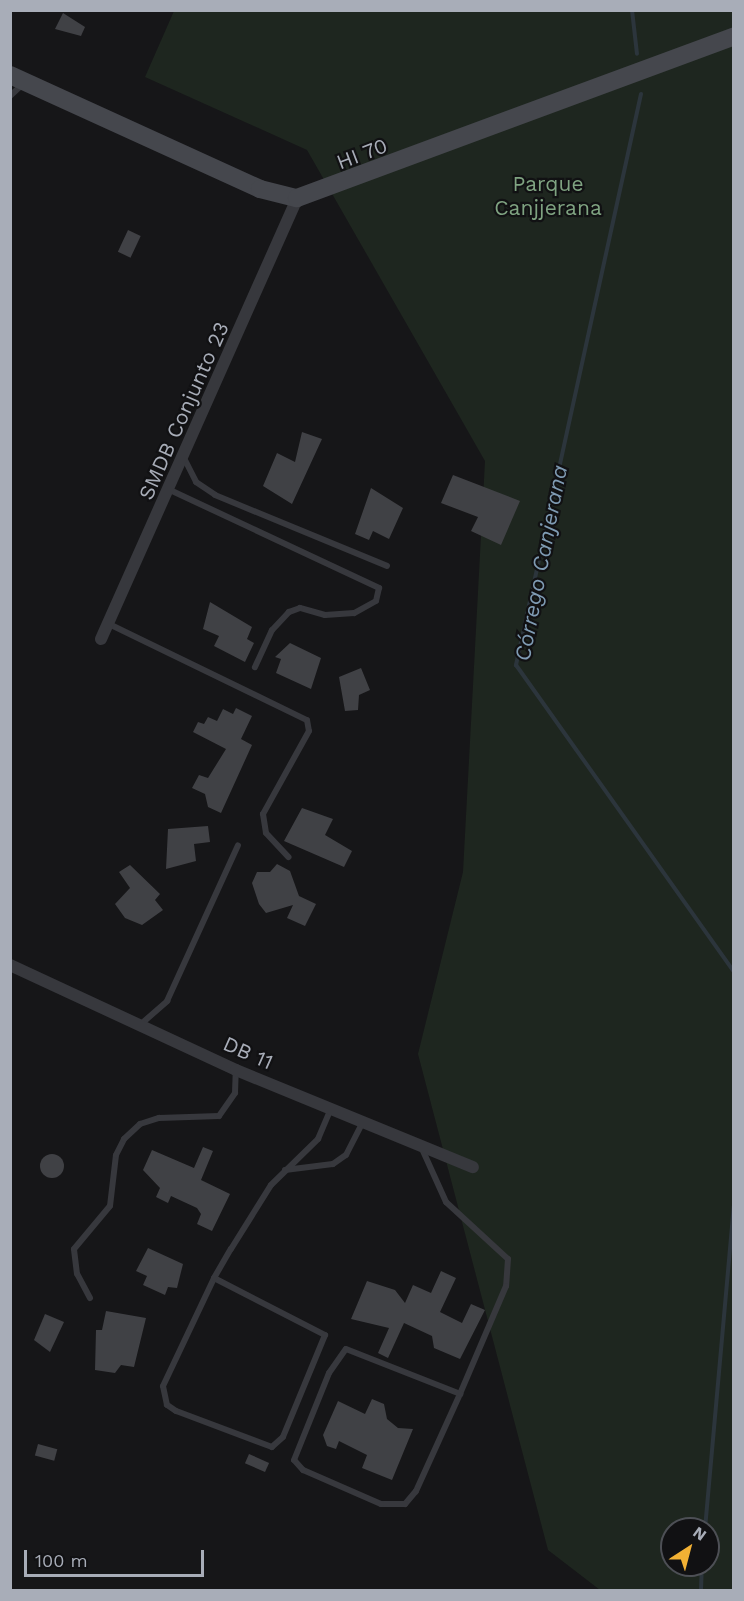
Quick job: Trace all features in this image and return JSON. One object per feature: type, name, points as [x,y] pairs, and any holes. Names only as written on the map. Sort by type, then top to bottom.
[{"type":"street","name":"HI 70","points":[[297,198],[734,36]]},
{"type":"street","points":[[18,78],[260,189],[297,198]]},
{"type":"street","name":"SMDB Conjunto 23","points":[[101,639],[170,490],[297,198]]},
{"type":"street","name":"DB 11","points":[[10,965],[236,1070],[423,1151],[473,1167]]},
{"type":"lane","points":[[10,96],[18,78]]},
{"type":"lane","points":[[184,458],[196,482],[215,495],[387,566]]},
{"type":"lane","points":[[170,490],[379,588],[376,602],[354,613],[325,615],[300,608],[289,612],[272,630],[255,667]]},
{"type":"lane","points":[[109,624],[307,720],[309,731],[263,814],[266,833],[288,857]]},
{"type":"lane","points":[[141,1024],[167,1001],[238,845]]},
{"type":"lane","points":[[90,1298],[77,1274],[74,1249],[110,1206],[116,1155],[124,1139],[140,1124],[159,1118],[219,1116],[235,1093],[236,1070]]},
{"type":"lane","points":[[214,1278],[325,1335],[284,1437],[272,1447],[182,1414],[166,1405],[162,1394],[214,1278],[285,1170],[318,1138],[330,1111]]},
{"type":"lane","points":[[285,1170],[321,1170],[333,1164],[346,1155],[362,1124]]},
{"type":"lane","points":[[423,1151],[446,1202],[502,1251],[510,1269],[459,1394],[416,1491],[405,1504],[381,1504],[303,1470],[294,1460],[328,1373],[346,1349],[459,1394]]},
{"type":"green space","name":"Parque Canjjerana","points":[[174,11],[733,11],[733,1590],[600,1590],[548,1550],[418,1054],[463,872],[485,461],[307,150],[145,77]]},
{"type":"building","points":[[63,13],[85,27],[81,36],[55,29]]},
{"type":"building","points":[[128,230],[141,236],[131,258],[118,252]]},
{"type":"building","points":[[302,432],[322,439],[292,504],[263,486],[277,453],[295,462]]},
{"type":"building","points":[[453,475],[520,501],[501,545],[471,531],[478,517],[441,503]]},
{"type":"building","points":[[371,488],[403,508],[389,539],[373,531],[369,540],[355,534]]},
{"type":"building","points":[[210,602],[252,627],[247,639],[254,643],[245,662],[214,646],[219,636],[203,629]]},
{"type":"building","points":[[290,643],[321,658],[311,689],[276,673],[281,659],[275,657]]},
{"type":"building","points":[[361,668],[370,690],[359,695],[358,710],[345,711],[339,677]]},
{"type":"building","points":[[236,708],[252,716],[241,739],[252,745],[221,813],[208,807],[205,794],[192,788],[199,775],[208,778],[226,749],[193,732],[198,722],[204,724],[208,717],[217,721],[223,709],[233,714]]},
{"type":"building","points":[[302,808],[333,819],[325,835],[352,851],[344,867],[284,841]]},
{"type":"building","points":[[208,826],[210,842],[194,844],[196,861],[166,869],[168,829]]},
{"type":"building","points":[[277,864],[290,871],[299,896],[316,904],[305,926],[287,918],[293,905],[266,913],[259,904],[252,883],[257,872],[270,872]]},
{"type":"building","points":[[130,865],[160,894],[155,900],[163,910],[142,925],[125,918],[115,904],[130,888],[119,872]]},
{"type":"building","points":[[203,1147],[213,1151],[201,1180],[230,1194],[212,1231],[197,1224],[201,1214],[197,1208],[171,1196],[168,1203],[156,1197],[160,1188],[143,1170],[152,1150],[194,1168]]},
{"type":"building","points":[[52,1154],[60,1158],[64,1166],[60,1174],[52,1178],[44,1174],[40,1166],[44,1158]]},
{"type":"building","points":[[148,1248],[183,1264],[177,1288],[168,1287],[165,1295],[143,1285],[147,1276],[136,1271]]},
{"type":"building","points":[[441,1271],[456,1278],[440,1312],[462,1323],[471,1304],[485,1310],[460,1359],[434,1348],[432,1336],[404,1323],[388,1358],[378,1353],[389,1328],[351,1319],[367,1281],[395,1290],[405,1303],[413,1285],[431,1293]]},
{"type":"building","points":[[106,1311],[146,1318],[134,1367],[121,1365],[115,1373],[95,1370],[96,1330],[102,1330]]},
{"type":"building","points":[[45,1314],[64,1322],[50,1352],[34,1340]]},
{"type":"building","points":[[372,1399],[384,1404],[387,1419],[398,1428],[413,1429],[392,1480],[362,1468],[367,1455],[339,1441],[336,1449],[327,1446],[323,1435],[338,1401],[365,1414]]},
{"type":"building","points":[[38,1444],[57,1449],[54,1461],[35,1456]]},
{"type":"building","points":[[249,1454],[269,1463],[265,1472],[245,1463]]},
{"type":"waterway","points":[[632,10],[637,54]]},
{"type":"waterway","name":"Córrego Canjerana","points":[[641,94],[516,665],[734,972]]},
{"type":"waterway","name":"Córrego Canjerana","points":[[706,1517],[734,1206]]},
{"type":"waterway","name":"Córrego Canjerana","points":[[701,1590],[702,1577]]}]
